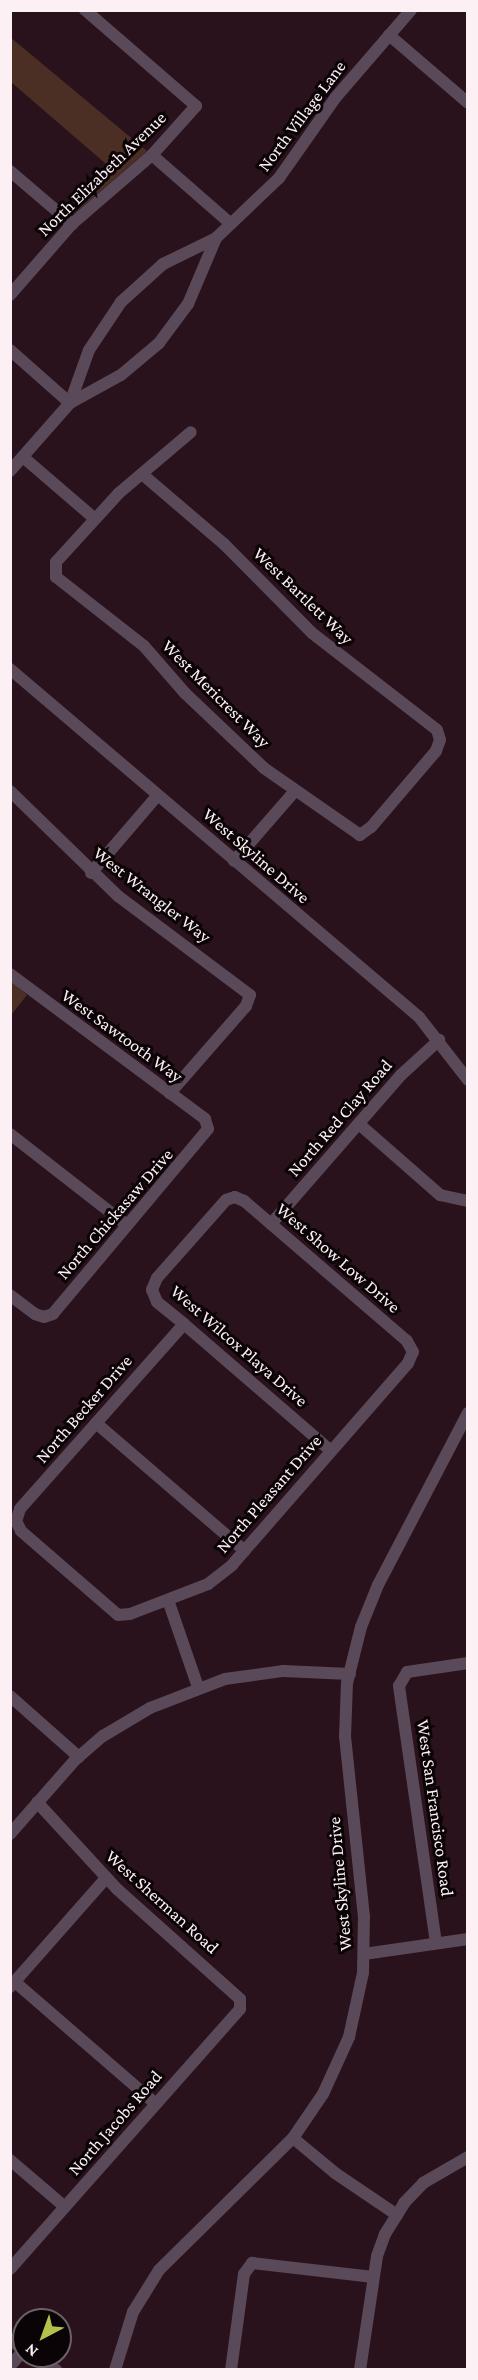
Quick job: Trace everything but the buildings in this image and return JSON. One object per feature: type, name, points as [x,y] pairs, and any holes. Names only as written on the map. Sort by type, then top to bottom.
[{"type":"street","name":"North Elizabeth Avenue","points":[[10,295],[72,224],[152,155],[196,106],[85,10]]},
{"type":"street","name":"North Village Lane","points":[[10,471],[70,402],[89,350],[121,302],[174,256],[216,238],[279,178],[336,97],[411,10]]},
{"type":"street","points":[[389,35],[465,97]]},
{"type":"street","points":[[152,155],[230,224]]},
{"type":"street","points":[[10,171],[72,224]]},
{"type":"street","name":"North Village Lane","points":[[70,402],[121,375],[159,343],[188,304],[216,238]]},
{"type":"street","points":[[10,350],[70,402]]},
{"type":"street","points":[[23,457],[95,519],[191,432]]},
{"type":"street","name":"West Bartlett Way","points":[[142,474],[224,544],[312,633],[437,730],[440,740],[436,751],[371,827],[360,834]]},
{"type":"street","name":"West Mericrest Way","points":[[95,519],[56,562],[54,571],[56,576],[144,646],[222,729],[294,792],[360,834]]},
{"type":"street","name":"West Skyline Drive","points":[[10,669],[419,1017],[468,1080]]},
{"type":"street","name":"West Wrangler Way","points":[[10,791],[91,873],[250,995],[246,1006],[170,1093]]},
{"type":"street","points":[[234,861],[294,792]]},
{"type":"street","points":[[91,873],[157,796]]},
{"type":"street","name":"West Sawtooth Way","points":[[10,974],[205,1119],[208,1129]]},
{"type":"street","name":"North Red Clay Road","points":[[271,1224],[359,1124],[439,1040]]},
{"type":"street","points":[[359,1124],[440,1195],[468,1201]]},
{"type":"street","name":"North Chickasaw Drive","points":[[10,1295],[44,1317],[58,1308],[208,1129]]},
{"type":"street","points":[[10,1134],[127,1225]]},
{"type":"street","name":"West Show Low Drive","points":[[152,1290],[157,1278],[218,1209],[235,1197],[271,1224],[407,1341],[413,1352]]},
{"type":"street","name":"West Wilcox Playa Drive","points":[[152,1290],[158,1302],[331,1451]]},
{"type":"street","name":"North Becker Drive","points":[[118,1615],[21,1532],[16,1521],[20,1509],[184,1324]]},
{"type":"street","name":"North Pleasant Drive","points":[[118,1615],[168,1600],[208,1584],[245,1551],[408,1363],[413,1352]]},
{"type":"street","name":"West Skyline Drive","points":[[115,2370],[133,2312],[159,2270],[293,2138],[323,2094],[349,2037],[364,1954],[364,1917],[345,1737],[350,1674],[361,1627],[378,1585],[468,1413]]},
{"type":"street","points":[[96,1423],[245,1551]]},
{"type":"street","points":[[168,1600],[198,1687]]},
{"type":"street","name":"West San Francisco Road","points":[[436,1944],[399,1686],[402,1677],[407,1672],[468,1663]]},
{"type":"street","points":[[10,1834],[79,1757],[103,1736],[150,1708],[198,1687],[225,1679],[283,1671],[350,1674]]},
{"type":"street","points":[[10,1696],[79,1757]]},
{"type":"street","name":"West Sherman Road","points":[[38,1802],[106,1878],[240,1999]]},
{"type":"street","points":[[106,1878],[13,1984],[156,2104]]},
{"type":"street","points":[[364,1954],[468,1939]]},
{"type":"street","name":"North Jacobs Road","points":[[10,2269],[240,2009],[240,1999]]},
{"type":"street","points":[[293,2138],[335,2173],[397,2215]]},
{"type":"street","points":[[360,2370],[373,2277],[381,2244],[397,2215],[423,2183],[468,2157]]},
{"type":"street","points":[[10,2160],[65,2207]]},
{"type":"street","points":[[231,2370],[249,2265],[256,2261],[373,2277]]},
{"type":"shaded area","points":[[10,37],[147,151],[74,214],[68,209],[106,164],[11,82]]},
{"type":"shaded area","points":[[10,979],[27,995],[11,1015],[10,1015]]}]
